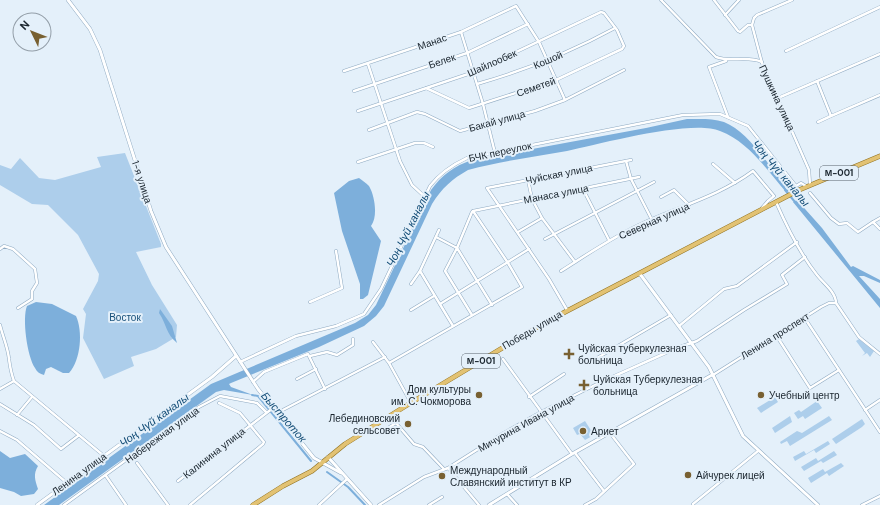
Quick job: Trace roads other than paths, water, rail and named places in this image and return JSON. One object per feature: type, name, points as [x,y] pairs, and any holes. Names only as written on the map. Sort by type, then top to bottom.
[{"type":"main road","name":"1-я улица","points":[[68,0],[90,30],[100,50],[162,240],[253,382]]},
{"type":"main road","name":"М-001","points":[[809,186],[880,156]]},
{"type":"main road","name":"Победы улица","points":[[253,505],[283,486],[312,471],[328,457],[411,403],[567,310],[640,274],[809,186]]},
{"type":"main road","points":[[640,274],[709,367],[741,433],[818,505]]},
{"type":"main road","name":"Ленина улица","points":[[37,505],[212,377],[236,356]]},
{"type":"main road","points":[[489,505],[574,453],[712,375]]},
{"type":"main road","points":[[253,382],[270,411],[278,413],[312,456],[347,478],[370,505]]},
{"type":"main road","points":[[328,457],[341,473]]},
{"type":"street","points":[[661,0],[710,52],[716,57],[726,60]]},
{"type":"street","points":[[714,0],[740,32],[752,23],[754,18],[792,0]]},
{"type":"street","points":[[725,15],[739,0]]},
{"type":"street","name":"Манас","points":[[344,71],[461,32],[516,6],[528,24]]},
{"type":"street","points":[[786,52],[880,7]]},
{"type":"street","name":"Шайлообек","points":[[358,111],[474,72],[601,12],[604,13],[615,28]]},
{"type":"street","points":[[752,23],[762,63]]},
{"type":"street","points":[[528,24],[539,42],[546,61],[565,100]]},
{"type":"street","name":"Белек","points":[[354,91],[467,53],[528,24]]},
{"type":"street","name":"Кошой","points":[[477,84],[520,72],[586,44],[615,28]]},
{"type":"street","name":"Семетей","points":[[426,88],[469,108],[483,104],[556,80],[623,48],[624,46],[615,28]]},
{"type":"street","points":[[461,32],[489,124],[495,153]]},
{"type":"street","points":[[778,98],[880,54]]},
{"type":"street","name":"Пушкина улица","points":[[726,60],[753,58],[762,63],[809,170],[809,186]]},
{"type":"street","points":[[726,60],[709,67],[728,117]]},
{"type":"street","points":[[368,64],[382,103],[396,150],[412,185],[424,196]]},
{"type":"street","name":"Бакай улица","points":[[369,130],[417,112],[460,132],[536,111],[565,100],[624,70]]},
{"type":"street","points":[[817,81],[831,116]]},
{"type":"street","points":[[818,122],[880,95]]},
{"type":"street","name":"БЧК переулок","points":[[240,362],[296,336],[336,326],[364,314],[381,289],[424,196],[439,175],[455,163],[467,158],[683,116],[710,113],[728,117],[748,126],[796,186],[801,183],[809,186]]},
{"type":"street","points":[[358,162],[420,143],[433,147]]},
{"type":"street","name":"Чуйская улица","points":[[499,206],[488,188],[631,160]]},
{"type":"street","points":[[626,161],[636,191],[652,220]]},
{"type":"street","points":[[713,164],[734,183]]},
{"type":"street","name":"Северная улица","points":[[561,271],[609,240],[689,205],[734,183],[753,171],[774,196],[761,210]]},
{"type":"street","name":"Манаса улица","points":[[473,212],[639,177]]},
{"type":"street","points":[[528,180],[532,199],[542,218],[576,262]]},
{"type":"street","points":[[545,239],[654,182]]},
{"type":"street","points":[[583,189],[609,240]]},
{"type":"street","points":[[661,197],[674,190],[689,205]]},
{"type":"street","points":[[810,193],[839,224],[847,223],[858,232],[880,218]]},
{"type":"street","points":[[776,202],[805,257],[859,337],[880,354]]},
{"type":"street","points":[[499,206],[518,232],[567,310]]},
{"type":"street","points":[[472,315],[446,271],[473,212]]},
{"type":"street","points":[[388,363],[522,287],[508,263],[473,212]]},
{"type":"street","points":[[518,232],[542,218]]},
{"type":"street","points":[[873,222],[880,229]]},
{"type":"street","points":[[411,284],[420,271],[439,230]]},
{"type":"street","points":[[436,237],[456,248],[492,305]]},
{"type":"street","points":[[679,326],[724,289],[737,286],[797,242]]},
{"type":"street","points":[[0,249],[4,246],[13,250],[35,270],[37,283],[32,291],[32,299],[30,302],[18,308]]},
{"type":"street","points":[[440,304],[478,282],[529,249]]},
{"type":"street","points":[[310,302],[342,288],[336,251]]},
{"type":"street","name":"Мичурина Ивана улица","points":[[379,505],[424,477],[448,468],[502,434],[541,412],[601,382],[692,343],[787,284],[782,275],[805,257]]},
{"type":"street","points":[[420,271],[453,326]]},
{"type":"street","points":[[411,310],[434,296]]},
{"type":"street","name":"Ленина проспект","points":[[712,375],[804,317],[828,303],[836,301]]},
{"type":"street","points":[[592,361],[671,315]]},
{"type":"street","points":[[804,317],[880,432]]},
{"type":"street","points":[[0,325],[4,333],[10,370],[14,381],[78,436],[104,456]]},
{"type":"street","points":[[776,335],[810,388],[839,370]]},
{"type":"street","points":[[253,382],[264,372],[308,354],[310,356],[327,352],[337,355],[353,344],[353,339]]},
{"type":"street","points":[[373,342],[385,357],[411,403]]},
{"type":"street","points":[[310,356],[325,389]]},
{"type":"street","points":[[278,413],[385,357]]},
{"type":"street","points":[[503,359],[529,397],[604,491]]},
{"type":"street","points":[[297,379],[316,369]]},
{"type":"street","points":[[529,397],[564,374]]},
{"type":"street","points":[[0,389],[14,381]]},
{"type":"street","name":"Набережная улица","points":[[64,505],[106,476],[199,407],[218,396],[257,403],[270,411]]},
{"type":"street","points":[[17,414],[32,397]]},
{"type":"street","points":[[866,410],[880,400]]},
{"type":"street","name":"Калинина улица","points":[[190,505],[262,446],[264,442],[240,413],[219,403]]},
{"type":"street","points":[[0,404],[34,426],[62,449],[78,436]]},
{"type":"street","name":"Калинина улица","points":[[178,481],[270,411]]},
{"type":"street","points":[[388,428],[396,423],[414,444],[423,447],[444,469]]},
{"type":"street","points":[[0,431],[17,440],[67,483]]},
{"type":"street","points":[[585,505],[604,491],[634,464],[610,433]]},
{"type":"street","points":[[694,504],[758,450]]},
{"type":"street","points":[[137,463],[168,505]]},
{"type":"street","points":[[448,468],[479,505]]},
{"type":"street","points":[[106,476],[126,505]]},
{"type":"street","points":[[319,505],[347,478]]},
{"type":"street","points":[[507,494],[517,505]]},
{"type":"street","points":[[862,505],[880,496]]},
{"type":"street","points":[[430,505],[442,497]]},
{"type":"waterway","name":"Чоң Чүй каналы","points":[[785,190],[795,202]]},
{"type":"waterway","name":"Быстроток","points":[[252,395],[258,396],[311,461]]},
{"type":"waterway","name":"Быстроток","points":[[327,472],[348,487],[365,505]]},
{"type":"place","name":"Чуйская туберкулезная больница","points":[[569,354]]},
{"type":"place","name":"Чуйская Туберкулезная больница","points":[[584,385]]},
{"type":"place","name":"Дом культуры им. С. Чокморова","points":[[479,395]]},
{"type":"place","name":"Учебный центр","points":[[761,395]]},
{"type":"place","name":"Лебединовский сельсовет","points":[[408,424]]},
{"type":"place","name":"Ариет","points":[[583,431]]},
{"type":"place","name":"Айчурек лицей","points":[[688,475]]},
{"type":"place","name":"Международный Славянский институт в КР","points":[[442,476]]},
{"type":"park label","name":"Восток","points":[[125,317]]}]
